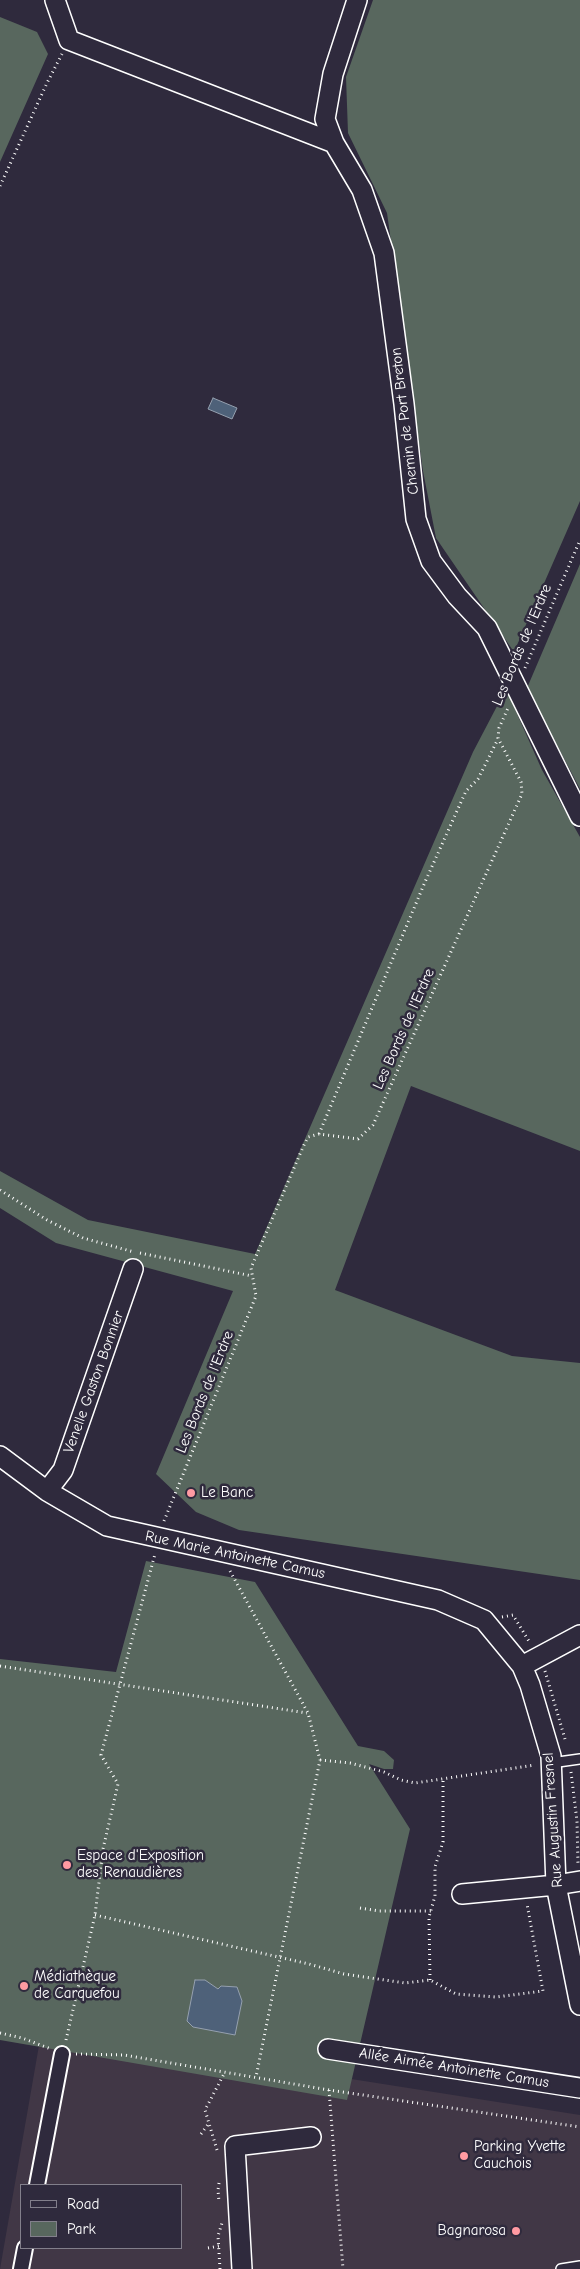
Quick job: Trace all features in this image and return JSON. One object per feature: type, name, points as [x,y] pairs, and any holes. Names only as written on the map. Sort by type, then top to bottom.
[{"type":"street","points":[[55,0],[70,40],[334,143]]},
{"type":"street","name":"Chemin de Port Breton","points":[[358,0],[334,74],[325,119],[334,143],[362,190],[384,253],[404,404],[416,519],[431,562],[457,596],[487,628],[580,816]]},
{"type":"street","name":"Venelle Gaston Bonnier","points":[[47,1492],[63,1470],[133,1270]]},
{"type":"street","name":"Rue Marie Antoinette Camus","points":[[0,1456],[47,1492],[107,1526],[438,1600],[484,1620]]},
{"type":"street","name":"Rue Augustin Fresnel","points":[[484,1620],[522,1666],[530,1685],[551,1756],[556,1885],[580,2005]]},
{"type":"street","points":[[522,1666],[580,1635]]},
{"type":"street","points":[[462,1894],[580,1881]]},
{"type":"street","name":"Allée Aimée Antoinette Camus","points":[[328,2049],[580,2088]]},
{"type":"street","points":[[37,2184],[62,2054]]},
{"type":"street","points":[[242,2269],[235,2146],[311,2137]]},
{"type":"street","points":[[21,2269],[25,2249]]},
{"type":"lane","points":[[551,1763],[580,1759]]},
{"type":"lane","points":[[561,2269],[580,2266]]},
{"type":"path","points":[[0,186],[47,83],[70,40]]},
{"type":"path","name":"Les Bords de l'Erdre","points":[[62,2054],[95,1915],[103,1849],[118,1784],[101,1755],[164,1521],[256,1296],[251,1268],[303,1147],[308,1137],[319,1134],[358,1139],[373,1126],[522,794],[521,782],[498,738],[499,728],[580,540]]},
{"type":"path","points":[[319,1134],[425,882],[466,791],[478,779],[498,738]]},
{"type":"path","points":[[0,1190],[47,1220],[83,1238],[138,1252],[252,1276]]},
{"type":"path","points":[[217,1550],[308,1713],[320,1760],[256,2078]]},
{"type":"path","points":[[0,1666],[308,1713]]},
{"type":"path","points":[[320,1760],[350,1762],[415,1783],[551,1763]]},
{"type":"path","points":[[430,1980],[428,1917],[435,1896],[435,1867],[443,1842],[443,1780]]},
{"type":"path","points":[[95,1915],[344,1974],[405,1983],[430,1980],[456,1994],[496,1997],[543,1991],[524,1888]]},
{"type":"path","points":[[360,1908],[379,1911],[431,1911]]},
{"type":"path","points":[[0,2033],[22,2038],[62,2054],[124,2055],[329,2090],[580,2126]]},
{"type":"path","points":[[218,2157],[205,2110],[225,2072]]},
{"type":"path","points":[[329,2090],[343,2269]]},
{"type":"path","points":[[201,2134],[209,2122]]},
{"type":"path","points":[[220,2182],[218,2190],[220,2205]]},
{"type":"path","points":[[220,2269],[218,2236],[222,2221]]},
{"type":"path","points":[[208,2248],[218,2246]]},
{"type":"shaded area","points":[[41,2034],[256,2064],[580,2115],[580,2269],[0,2269]]},
{"type":"green space","points":[[373,0],[580,0],[580,501],[514,652],[436,538],[423,471],[387,213],[348,133],[346,77]]},
{"type":"green space","points":[[0,17],[37,32],[48,54],[0,162]]},
{"type":"green space","points":[[580,564],[580,789],[527,688]]},
{"type":"green space","points":[[506,689],[542,770],[580,837],[580,1151],[411,1086],[335,1290],[512,1356],[580,1363],[580,1580],[239,1530],[196,1512],[156,1474],[233,1291],[56,1243],[0,1208],[0,1171],[88,1220],[255,1254],[473,752]]},
{"type":"green space","points":[[146,1561],[255,1582],[358,1746],[384,1751],[394,1760],[393,1769],[384,1769],[369,1764],[410,1829],[347,2100],[0,2040],[0,1659],[116,1672]]},
{"type":"water","points":[[213,398],[237,408],[232,419],[208,409]]},
{"type":"water","points":[[195,1980],[205,1980],[218,1989],[221,1986],[237,1987],[242,2001],[235,2035],[193,2027],[187,2021]]},
{"type":"place","name":"Le Banc","points":[[191,1493]]},
{"type":"place","name":"Espace d'Exposition des Renaudières","points":[[67,1865]]},
{"type":"place","name":"Médiathèque de Carquefou","points":[[24,1986]]},
{"type":"place","name":"Parking Yvette Cauchois","points":[[464,2156]]},
{"type":"place","name":"Bagnarosa","points":[[516,2231]]}]
